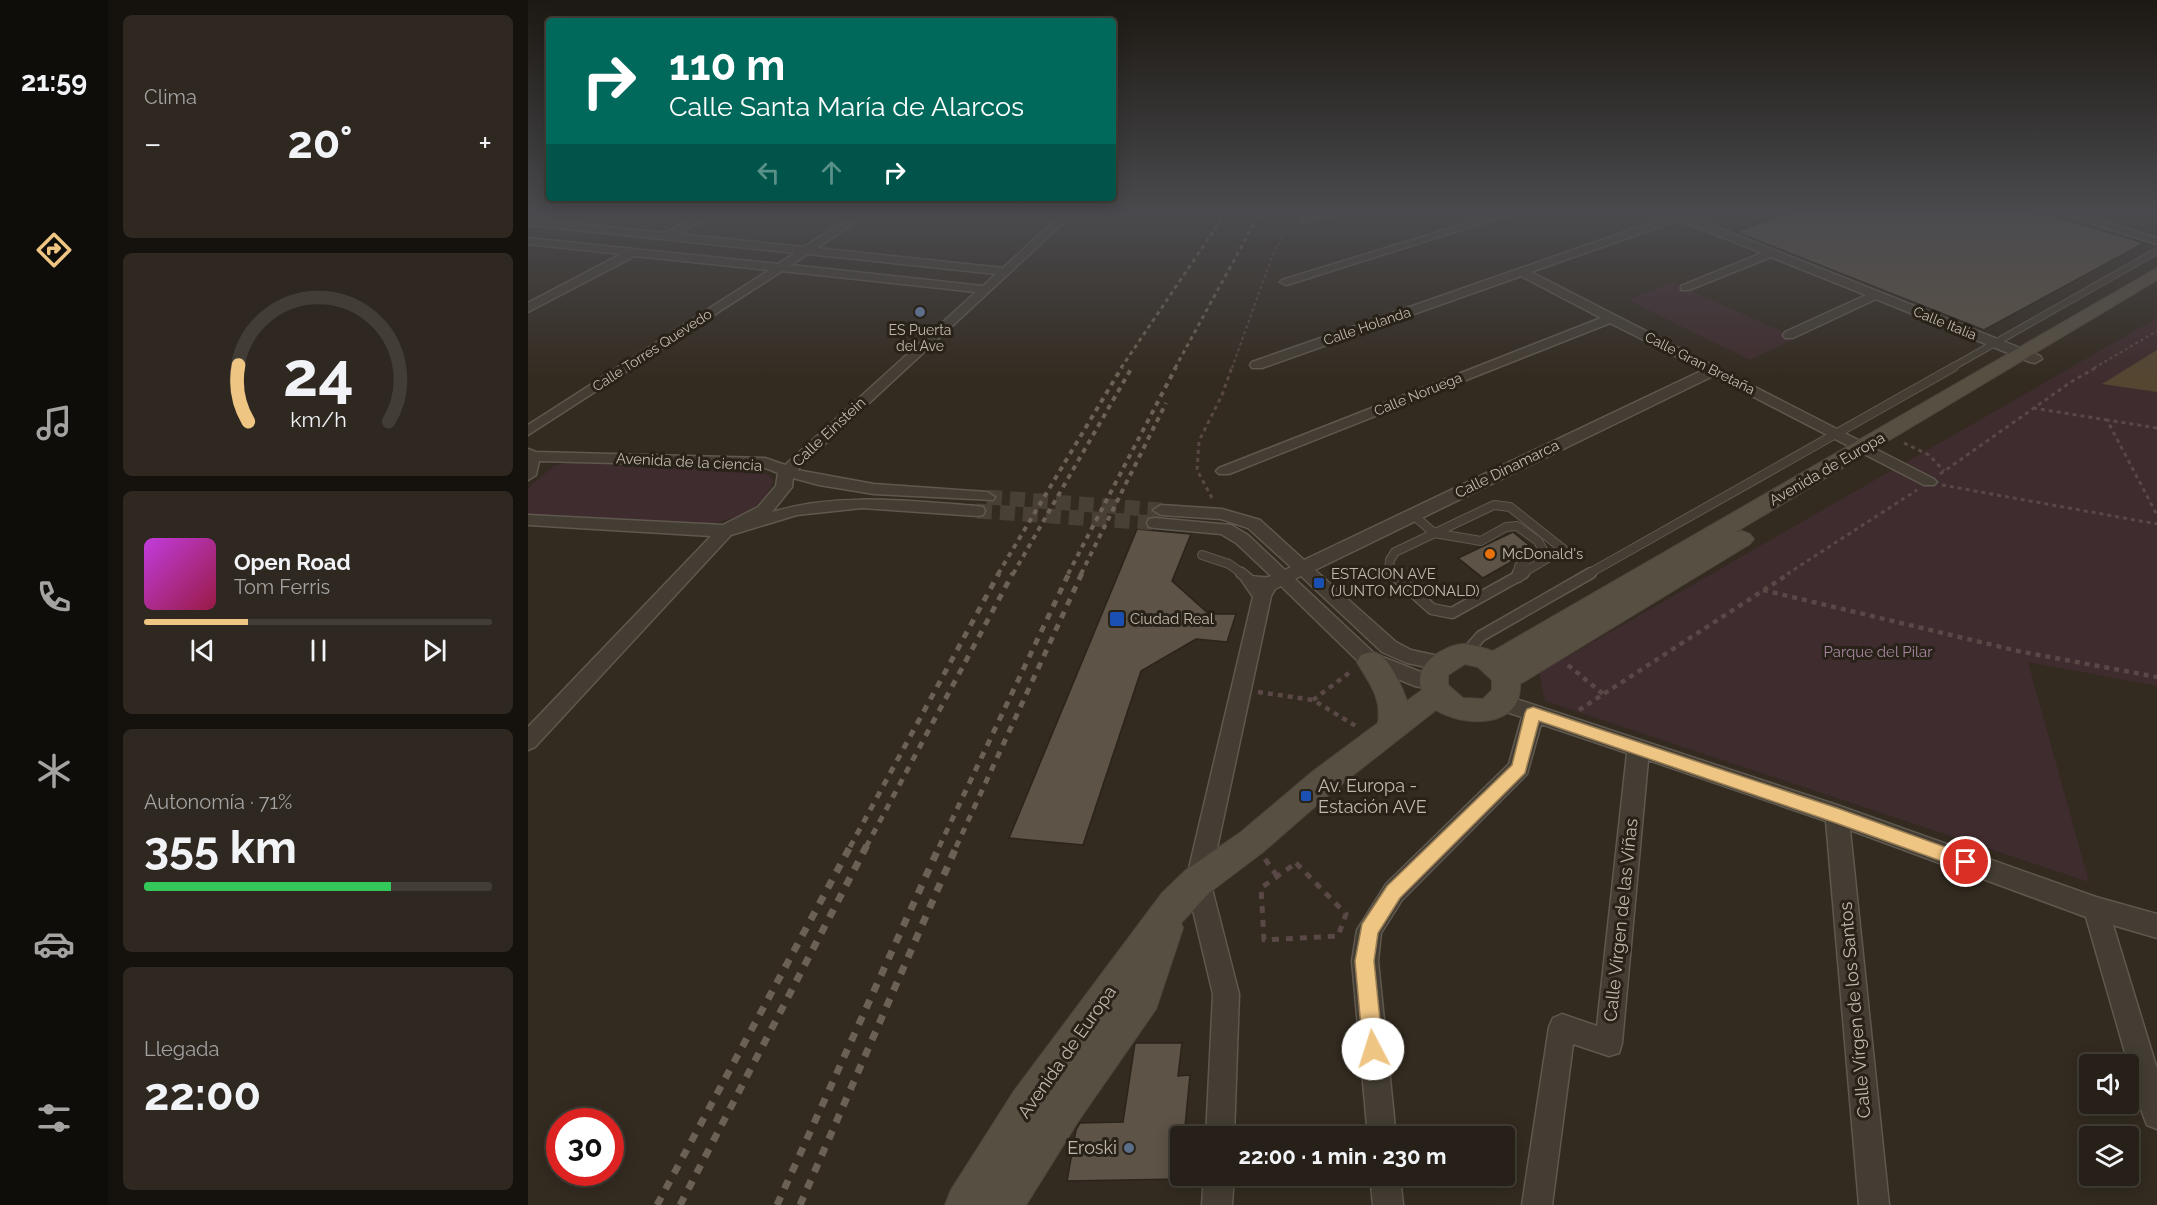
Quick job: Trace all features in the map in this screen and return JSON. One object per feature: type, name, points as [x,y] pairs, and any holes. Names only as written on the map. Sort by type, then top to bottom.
[{"type":"main road","name":"Avenida de Europa","points":[[1501,681],[1553,653],[1871,451],[1900,441],[2157,273]]},
{"type":"main road","name":"Avenida de Europa","points":[[1501,681],[1871,451],[2028,357],[2157,285]]},
{"type":"main road","points":[[1481,656],[1501,681],[1487,710],[1468,711],[1450,705],[1444,673],[1481,656]]},
{"type":"main road","points":[[1370,661],[1389,687],[1395,704],[1395,716],[1384,734]]},
{"type":"main road","name":"Avenida de Europa","points":[[966,1205],[1034,1096],[1186,893],[1384,734],[1444,673]]},
{"type":"main road","name":"Avenida de Europa","points":[[1001,1205],[1065,1106],[1143,996],[1186,893]]},
{"type":"street","points":[[528,309],[605,267]]},
{"type":"street","points":[[771,267],[983,289]]},
{"type":"street","points":[[969,267],[1004,271]]},
{"type":"street","name":"Calle Einstein","points":[[528,741],[725,531],[764,511],[784,488],[786,472],[1008,267]]},
{"type":"street","points":[[1286,282],[1334,267]]},
{"type":"street","name":"Calle Holanda","points":[[1257,364],[1535,267]]},
{"type":"street","points":[[1685,288],[1736,267]]},
{"type":"street","name":"Calle Italia","points":[[1808,267],[2028,357]]},
{"type":"street","name":"Calle Torres Quevedo","points":[[528,431],[778,268]]},
{"type":"street","name":"Calle Gran Bretaña","points":[[1522,272],[1929,482]]},
{"type":"street","points":[[1790,335],[1875,295]]},
{"type":"street","name":"Calle Noruega","points":[[1224,471],[1611,318]]},
{"type":"street","name":"Calle Dinamarca","points":[[1265,585],[1714,370]]},
{"type":"street","points":[[528,475],[530,455]]},
{"type":"street","name":"Avenida de la ciencia","points":[[530,455],[765,463],[786,472],[839,486],[987,497]]},
{"type":"street","points":[[528,520],[725,531],[796,510],[862,503],[977,511]]},
{"type":"street","points":[[1222,514],[1254,524],[1389,646],[1444,673],[1370,661],[1265,585],[1242,539],[1225,529],[1158,517],[1222,514]]},
{"type":"street","points":[[1220,1126],[1226,994],[1186,893],[1241,689],[1265,585]]},
{"type":"street","points":[[1501,681],[1533,713],[1837,815],[2096,909],[2157,926]]},
{"type":"street","points":[[1381,1126],[1365,961],[1369,930],[1394,892],[1520,768],[1533,713]]},
{"type":"street","name":"Calle Vírgen de las Viñas","points":[[1537,1205],[1562,1027],[1609,1043],[1638,748]]},
{"type":"street","name":"Calle Vírgen de los Santos","points":[[1837,815],[1874,1205]]},
{"type":"street","points":[[2096,909],[2157,1115]]},
{"type":"street","points":[[1217,1205],[1218,1186]]},
{"type":"street","points":[[1386,1186],[1388,1205]]},
{"type":"lane","points":[[1444,673],[1481,636],[2129,267]]},
{"type":"lane","points":[[1494,505],[1510,507],[1563,549],[1452,613],[1440,612],[1432,609],[1389,570],[1395,552],[1434,533],[1494,505]]},
{"type":"lane","points":[[1412,514],[1434,533],[1481,541],[1506,527],[1517,526],[1538,541],[1543,550],[1519,566],[1518,577]]},
{"type":"lane","points":[[1202,555],[1229,564],[1265,585]]},
{"type":"path","points":[[1222,514],[1197,470],[1199,441],[1222,395],[1268,267]]},
{"type":"path","points":[[1575,712],[1929,482],[2071,382],[2157,331]]},
{"type":"path","points":[[2033,408],[2157,428]]},
{"type":"path","points":[[2107,420],[2157,515]]},
{"type":"path","points":[[1900,441],[1929,455],[1944,471]]},
{"type":"path","points":[[1929,482],[2157,524]]},
{"type":"path","points":[[1763,590],[2018,651],[2157,677]]},
{"type":"path","points":[[1553,653],[1603,694]]},
{"type":"path","points":[[1313,700],[1370,661]]},
{"type":"path","points":[[1241,689],[1313,700],[1384,734]]},
{"type":"path","points":[[1296,863],[1346,914],[1338,936],[1264,940],[1261,888],[1296,863]]},
{"type":"green space","points":[[1672,282],[1796,338],[1750,360],[1628,300]]},
{"type":"green space","name":"Parque del Pilar","points":[[2157,318],[2157,686],[2028,662],[2089,882],[1545,701],[1539,673]]},
{"type":"green space","points":[[567,463],[749,469],[763,471],[774,480],[763,498],[748,511],[739,516],[709,524],[528,514],[528,488],[555,465]]},
{"type":"shaded area","points":[[2157,350],[2157,392],[2102,384]]},
{"type":"building","points":[[1825,267],[2099,267],[1984,330]]},
{"type":"building","name":"Ciudad Real","points":[[1137,529],[1191,534],[1172,581],[1209,614],[1236,614],[1227,642],[1196,639],[1141,671],[1083,845],[1009,838]]},
{"type":"building","points":[[1513,532],[1534,549],[1483,578],[1458,558]]},
{"type":"building","points":[[1135,1043],[1182,1043],[1178,1076],[1190,1075],[1185,1126],[1170,1126],[1170,1179],[1067,1181],[1076,1130],[1080,1123],[1123,1122]]},
{"type":"tunnel","points":[[987,497],[1161,510]]},
{"type":"tunnel","points":[[977,511],[1155,523]]},
{"type":"railway","points":[[1121,368],[1189,267]]},
{"type":"railway","points":[[1175,368],[1230,267]]},
{"type":"railway","points":[[998,574],[1122,367]]},
{"type":"railway","points":[[1068,574],[1176,367]]},
{"type":"railway","points":[[1013,574],[1131,369]]},
{"type":"railway","points":[[1081,574],[1166,403]]},
{"type":"railway","points":[[850,847],[999,573]]},
{"type":"railway","points":[[866,847],[1013,573]]},
{"type":"railway","points":[[939,847],[1069,573]]},
{"type":"railway","points":[[956,847],[1082,573]]},
{"type":"railway","points":[[657,1205],[851,845]]},
{"type":"railway","points":[[680,1205],[867,845]]},
{"type":"railway","points":[[777,1205],[940,845]]},
{"type":"railway","points":[[800,1205],[957,845]]},
{"type":"place","name":"ES Puerta del Ave","points":[[920,312]]},
{"type":"place","name":"McDonald's","points":[[1490,554]]},
{"type":"place","name":"ESTACION AVE (JUNTO MCDONALD)","points":[[1319,583]]},
{"type":"place","name":"Ciudad Real","points":[[1117,619]]},
{"type":"place","name":"Av. Europa - Estación AVE","points":[[1306,796]]},
{"type":"place","name":"Eroski","points":[[1129,1148]]},
{"type":"route","points":[[1373,1049],[1365,961],[1369,930],[1394,892],[1520,768],[1533,713],[1837,815],[1966,862]]}]
